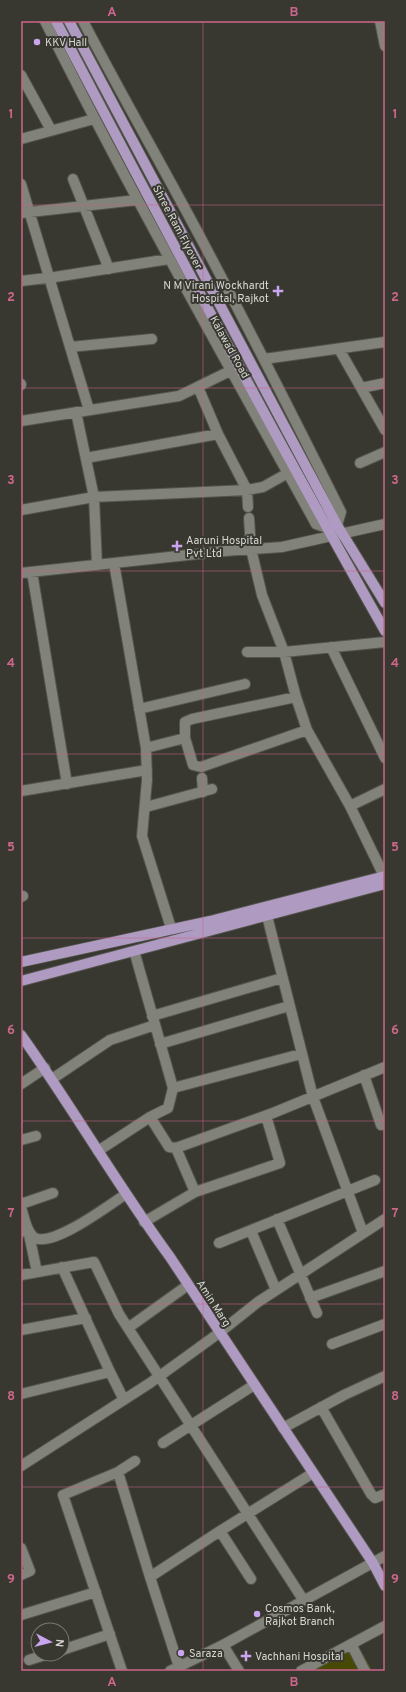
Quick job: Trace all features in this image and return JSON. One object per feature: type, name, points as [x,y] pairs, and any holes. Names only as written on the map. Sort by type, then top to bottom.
[{"type":"main road","name":"Shree Ram Flyover","points":[[56,21],[202,299],[329,532]]},
{"type":"main road","name":"Shree Ram Flyover","points":[[69,21],[339,528]]},
{"type":"main road","points":[[339,528],[385,604]]},
{"type":"main road","name":"Kalawad Road","points":[[329,532],[385,631]]},
{"type":"main road","points":[[21,981],[265,910],[385,878]]},
{"type":"main road","points":[[21,962],[171,928],[265,910]]},
{"type":"main road","name":"Amin Marg","points":[[21,1035],[45,1068],[144,1222],[188,1285],[373,1563],[385,1586]]},
{"type":"street","name":"Kalawad Road","points":[[45,21],[94,119],[230,371],[316,524],[329,532]]},
{"type":"street","points":[[84,21],[123,98],[206,248],[341,512],[339,528]]},
{"type":"street","points":[[380,21],[385,46]]},
{"type":"street","points":[[21,75],[50,130]]},
{"type":"street","points":[[21,139],[94,119]]},
{"type":"street","points":[[73,179],[85,205],[109,269]]},
{"type":"street","points":[[21,184],[26,212],[49,278],[89,410]]},
{"type":"street","points":[[26,212],[137,200]]},
{"type":"street","points":[[21,281],[169,259]]},
{"type":"street","points":[[70,347],[152,339]]},
{"type":"street","points":[[264,359],[385,342]]},
{"type":"street","points":[[339,349],[385,430]]},
{"type":"street","points":[[21,421],[179,396],[230,371]]},
{"type":"street","points":[[361,388],[385,383]]},
{"type":"street","points":[[198,387],[218,434],[247,490],[248,507]]},
{"type":"street","points":[[76,412],[94,497],[97,565]]},
{"type":"street","points":[[86,458],[218,434]]},
{"type":"street","points":[[360,463],[385,452]]},
{"type":"street","points":[[21,510],[94,497],[247,490],[263,487],[288,473]]},
{"type":"street","points":[[249,518],[251,549],[262,595],[284,652],[296,697],[307,730],[350,806],[385,878]]},
{"type":"street","points":[[21,573],[282,547],[339,528],[385,524]]},
{"type":"street","points":[[114,563],[146,748],[146,807],[142,836],[171,928]]},
{"type":"street","points":[[32,572],[67,784]]},
{"type":"street","points":[[247,652],[284,652],[385,642]]},
{"type":"street","points":[[331,647],[385,758]]},
{"type":"street","points":[[139,709],[245,684]]},
{"type":"street","points":[[296,697],[192,719],[185,722],[185,738],[193,765],[201,767],[307,730]]},
{"type":"street","points":[[146,748],[185,738]]},
{"type":"street","points":[[21,790],[67,784],[147,770]]},
{"type":"street","points":[[146,807],[208,790],[202,778]]},
{"type":"street","points":[[350,806],[385,789]]},
{"type":"street","points":[[265,910],[313,1097],[363,1233]]},
{"type":"street","points":[[98,1151],[150,1117],[168,1108],[172,1088],[135,954]]},
{"type":"street","points":[[52,1079],[110,1040],[154,1021],[282,978]]},
{"type":"street","points":[[160,1044],[289,1006]]},
{"type":"street","points":[[172,1088],[301,1054]]},
{"type":"street","points":[[150,1117],[165,1143],[169,1147],[176,1148],[266,1116],[385,1067]]},
{"type":"street","points":[[21,1084],[45,1068]]},
{"type":"street","points":[[364,1075],[381,1125],[385,1123]]},
{"type":"street","points":[[144,1222],[194,1192],[280,1163],[266,1116]]},
{"type":"street","points":[[21,1140],[36,1136]]},
{"type":"street","points":[[176,1148],[194,1192]]},
{"type":"street","points":[[219,1243],[347,1190],[375,1180]]},
{"type":"street","points":[[21,1204],[53,1193]]},
{"type":"street","points":[[25,1231],[36,1238],[42,1239],[58,1236],[84,1222],[126,1194]]},
{"type":"street","points":[[21,1207],[25,1231],[37,1272]]},
{"type":"street","points":[[21,1466],[158,1377],[258,1302],[385,1219]]},
{"type":"street","points":[[277,1220],[317,1312]]},
{"type":"street","points":[[250,1231],[276,1290]]},
{"type":"street","points":[[21,1275],[94,1262],[119,1314],[158,1377],[304,1601]]},
{"type":"street","points":[[62,1267],[124,1400]]},
{"type":"street","points":[[310,1298],[385,1271]]},
{"type":"street","points":[[128,1328],[188,1285]]},
{"type":"street","points":[[21,1330],[86,1318]]},
{"type":"street","points":[[332,1344],[385,1324]]},
{"type":"street","points":[[21,1394],[110,1372]]},
{"type":"street","points":[[283,1428],[321,1407],[385,1376]]},
{"type":"street","points":[[163,1443],[254,1385]]},
{"type":"street","points":[[321,1407],[371,1494],[374,1498],[385,1494]]},
{"type":"street","points":[[122,1671],[63,1495],[118,1472],[135,1461]]},
{"type":"street","points":[[118,1472],[150,1577],[174,1669],[304,1601],[385,1556]]},
{"type":"street","points":[[150,1577],[313,1473]]},
{"type":"street","points":[[220,1531],[251,1579]]},
{"type":"street","points":[[21,1548],[30,1571],[21,1575]]},
{"type":"street","points":[[21,1615],[96,1592]]},
{"type":"street","points":[[301,1671],[313,1668],[351,1644],[385,1626]]},
{"type":"street","points":[[70,1647],[110,1634]]},
{"type":"street","points":[[223,1644],[239,1671]]},
{"type":"street","points":[[351,1644],[365,1671]]},
{"type":"shaded area","points":[[356,1642],[373,1671],[314,1671],[311,1665]]},
{"type":"place","name":"KKV Hall","points":[[37,42]]},
{"type":"place","name":"N M Virani Wockhardt Hospital, Rajkot","points":[[278,291]]},
{"type":"place","name":"Aaruni Hospital Pvt Ltd","points":[[177,546]]},
{"type":"place","name":"Cosmos Bank, Rajkot Branch","points":[[257,1614]]},
{"type":"place","name":"Saraza","points":[[181,1653]]},
{"type":"place","name":"Vachhani Hospital","points":[[246,1656]]}]
